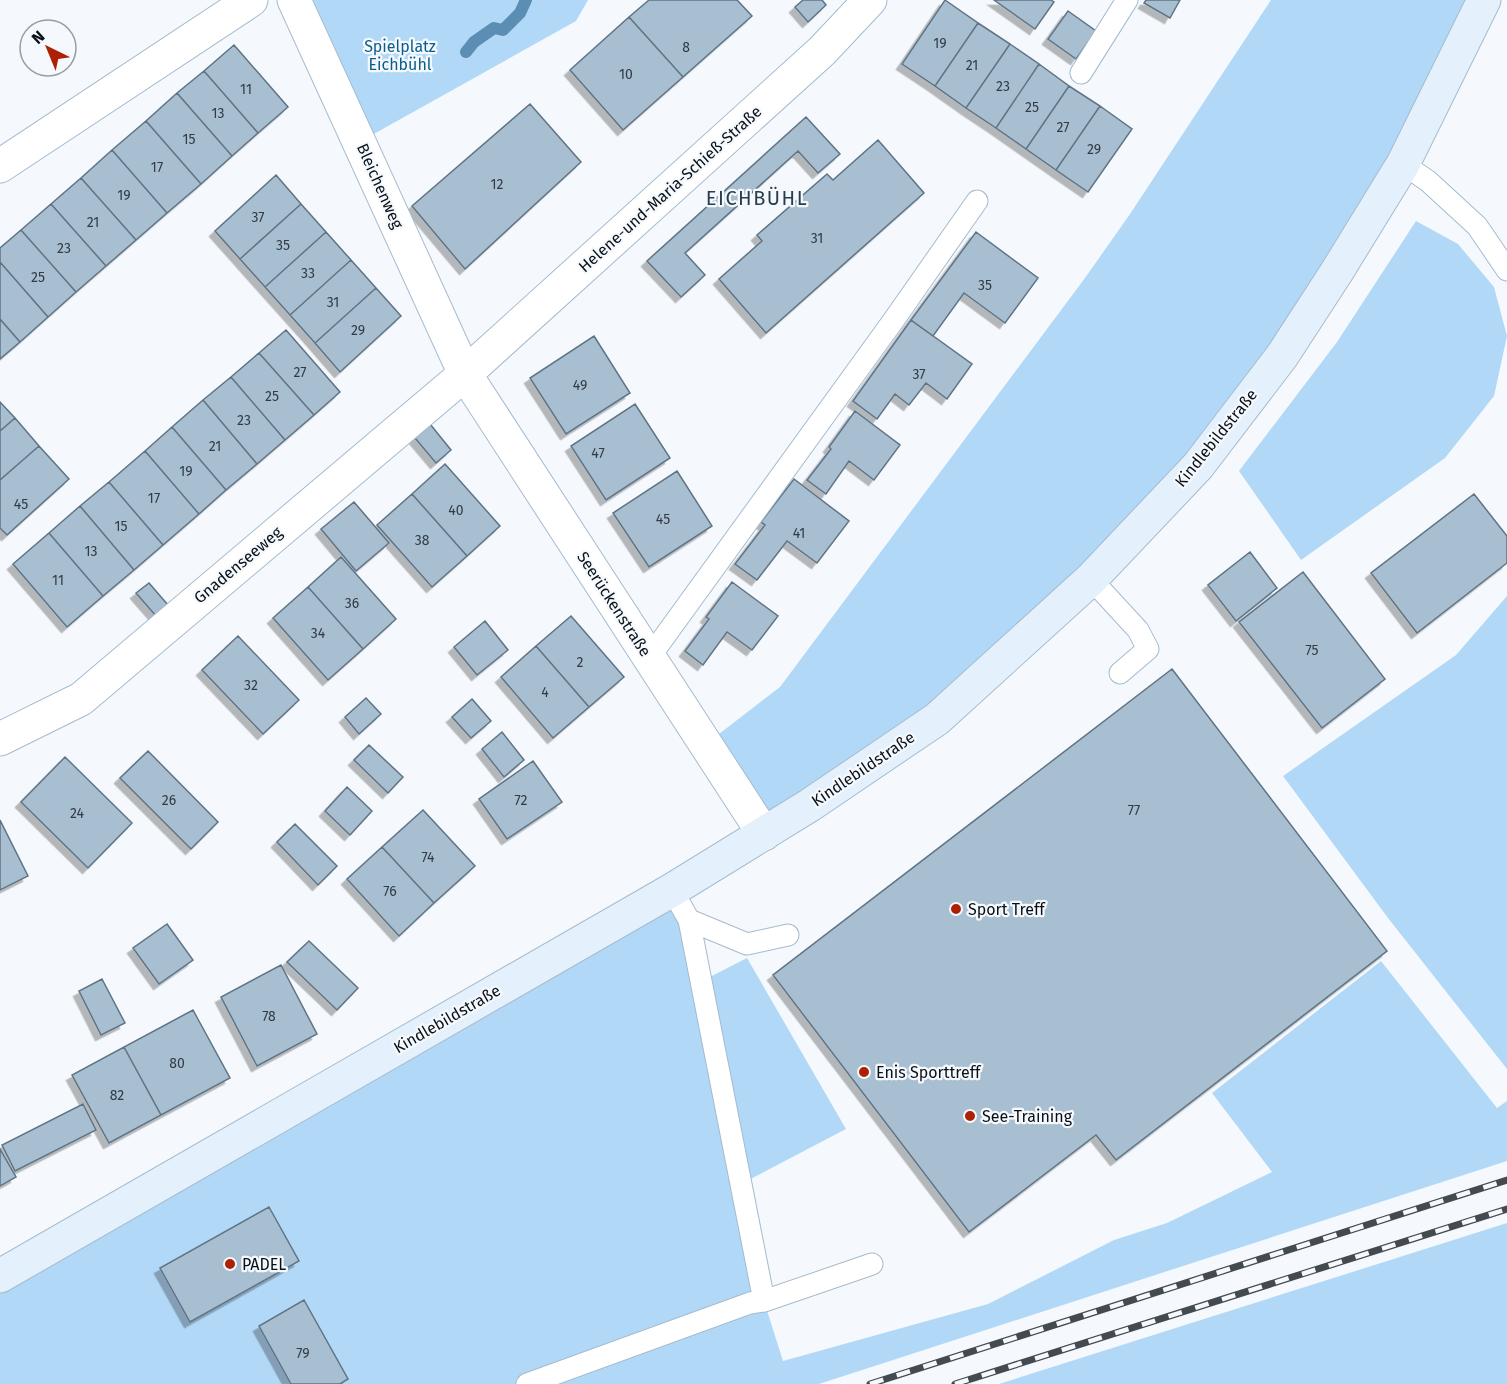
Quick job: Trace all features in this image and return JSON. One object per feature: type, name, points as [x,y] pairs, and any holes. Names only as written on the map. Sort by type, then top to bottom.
[{"type":"main road","name":"Kindlebildstraße","points":[[0,1276],[672,890],[764,834],[937,719],[1091,579],[1198,466],[1282,356],[1403,164],[1484,0]]},
{"type":"street","points":[[0,166],[251,0]]},
{"type":"street","name":"Bleichenweg","points":[[294,0],[465,374]]},
{"type":"street","name":"Helene-und-Maria-Schieß-Straße","points":[[465,374],[822,51],[870,0]]},
{"type":"street","name":"Seerückenstraße","points":[[465,374],[764,834]]},
{"type":"street","name":"Gnadenseeweg","points":[[0,739],[81,699],[465,374]]},
{"type":"lane","points":[[1081,73],[1127,0]]},
{"type":"lane","points":[[1403,164],[1428,181],[1477,226],[1507,270]]},
{"type":"lane","points":[[649,658],[977,201]]},
{"type":"lane","points":[[1091,579],[1138,630],[1148,649],[1120,673]]},
{"type":"lane","points":[[672,890],[689,920],[764,1301]]},
{"type":"lane","points":[[689,920],[747,944],[788,935]]},
{"type":"lane","points":[[527,1384],[750,1303],[764,1301],[872,1264]]},
{"type":"green space","name":"Spielplatz Eichbühl","points":[[312,0],[588,0],[576,21],[372,135]]},
{"type":"green space","points":[[1271,0],[1484,0],[1336,273],[1091,579],[764,834],[706,744],[780,687],[1085,278],[1130,214]]},
{"type":"green space","points":[[1416,221],[1458,244],[1494,287],[1507,336],[1494,396],[1445,458],[1301,560],[1239,471],[1337,342]]},
{"type":"green space","points":[[1507,596],[1507,1069],[1388,918],[1283,776],[1456,655]]},
{"type":"green space","points":[[672,890],[702,981],[747,958],[846,1129],[741,1184],[764,1301],[783,1361],[988,1304],[1114,1240],[1167,1223],[1272,1172],[1212,1093],[1381,961],[1497,1108],[1507,1101],[1507,1161],[819,1384],[0,1384],[0,1276]]},
{"type":"green space","points":[[1507,1223],[1507,1384],[999,1384]]},
{"type":"building","points":[[649,0],[737,0],[752,16],[683,77],[629,17]]},
{"type":"building","points":[[803,0],[822,0],[826,5],[808,22],[795,7]]},
{"type":"building","points":[[945,0],[978,23],[935,86],[902,64]]},
{"type":"building","points":[[994,0],[1051,0],[1054,2],[1035,29]]},
{"type":"building","points":[[1146,0],[1180,0],[1170,18],[1144,3]]},
{"type":"building","points":[[1068,11],[1096,31],[1076,59],[1048,39]]},
{"type":"building","points":[[629,17],[683,77],[623,130],[570,70]]},
{"type":"building","points":[[978,23],[1010,44],[966,108],[935,86]]},
{"type":"building","points":[[1010,44],[1039,64],[996,128],[966,108]]},
{"type":"building","points":[[234,45],[288,107],[258,133],[204,71]]},
{"type":"building","points":[[1039,64],[1069,86],[1026,149],[996,128]]},
{"type":"building","points":[[204,71],[258,133],[232,156],[177,93]]},
{"type":"building","points":[[1069,86],[1100,106],[1056,170],[1026,149]]},
{"type":"building","points":[[177,93],[232,156],[201,184],[146,121]]},
{"type":"building","points":[[530,104],[581,162],[465,269],[412,206]]},
{"type":"building","points":[[1100,106],[1132,129],[1088,192],[1056,170]]},
{"type":"building","points":[[806,117],[840,154],[818,173],[798,151],[685,253],[705,275],[681,297],[647,261]]},
{"type":"building","points":[[146,121],[201,184],[167,213],[112,150]]},
{"type":"building","points":[[878,140],[924,193],[766,333],[719,279],[762,241],[757,235],[827,174],[833,180]]},
{"type":"building","points":[[112,150],[167,213],[136,240],[81,178]]},
{"type":"building","points":[[276,175],[301,204],[240,259],[215,231]]},
{"type":"building","points":[[81,178],[136,240],[106,266],[51,204]]},
{"type":"building","points":[[51,204],[106,266],[76,292],[21,230]]},
{"type":"building","points":[[301,204],[326,232],[265,287],[240,259]]},
{"type":"building","points":[[21,230],[76,292],[48,317],[0,262],[0,248]]},
{"type":"building","points":[[326,232],[351,260],[290,315],[265,287]]},
{"type":"building","points":[[976,232],[1038,278],[1005,323],[964,293],[933,336],[911,320]]},
{"type":"building","points":[[351,260],[376,288],[315,343],[290,315]]},
{"type":"building","points":[[0,262],[48,317],[20,342],[0,319]]},
{"type":"building","points":[[376,288],[401,316],[340,372],[315,343]]},
{"type":"building","points":[[0,319],[20,342],[0,359]]},
{"type":"building","points":[[911,320],[972,364],[947,399],[926,383],[909,405],[895,394],[877,419],[853,401]]},
{"type":"building","points":[[286,330],[340,392],[314,415],[259,353]]},
{"type":"building","points":[[594,336],[630,393],[566,434],[530,378]]},
{"type":"building","points":[[259,353],[314,415],[285,440],[231,377]]},
{"type":"building","points":[[231,377],[285,440],[257,464],[203,400]]},
{"type":"building","points":[[203,400],[257,464],[226,490],[172,427]]},
{"type":"building","points":[[0,402],[15,418],[0,431]]},
{"type":"building","points":[[635,404],[670,458],[606,500],[571,446]]},
{"type":"building","points":[[855,411],[900,445],[874,480],[849,461],[826,494],[807,480],[831,449],[829,447]]},
{"type":"building","points":[[15,418],[39,446],[0,480],[0,431]]},
{"type":"building","points":[[430,424],[451,450],[436,463],[415,438]]},
{"type":"building","points":[[172,427],[226,490],[199,514],[145,451]]},
{"type":"building","points":[[39,446],[69,479],[7,535],[0,528],[0,480]]},
{"type":"building","points":[[145,451],[199,514],[163,545],[109,482]]},
{"type":"building","points":[[445,464],[500,526],[467,556],[412,494]]},
{"type":"building","points":[[677,471],[712,526],[649,567],[613,513]]},
{"type":"building","points":[[794,479],[849,521],[817,563],[787,541],[757,580],[735,564],[765,525],[761,522]]},
{"type":"building","points":[[109,482],[163,545],[134,570],[80,506]]},
{"type":"building","points":[[412,494],[467,556],[432,587],[377,525]]},
{"type":"building","points":[[1474,494],[1507,536],[1507,563],[1417,633],[1371,573]]},
{"type":"building","points":[[354,502],[389,543],[356,571],[321,529]]},
{"type":"building","points":[[80,506],[134,570],[103,596],[49,533]]},
{"type":"building","points":[[49,533],[103,596],[67,627],[13,564]]},
{"type":"building","points":[[1250,552],[1277,588],[1236,621],[1208,585]]},
{"type":"building","points":[[341,557],[396,619],[363,649],[308,587]]},
{"type":"building","points":[[1303,572],[1385,679],[1322,728],[1239,622]]},
{"type":"building","points":[[732,582],[778,616],[752,650],[727,632],[703,665],[685,651],[709,619],[706,617]]},
{"type":"building","points":[[149,583],[168,605],[156,616],[136,593]]},
{"type":"building","points":[[308,587],[363,649],[328,680],[273,618]]},
{"type":"building","points":[[571,616],[624,677],[589,707],[536,646]]},
{"type":"building","points":[[485,621],[508,650],[477,675],[454,647]]},
{"type":"building","points":[[238,636],[299,700],[263,734],[202,670]]},
{"type":"building","points":[[536,646],[589,707],[553,738],[501,677]]},
{"type":"building","points":[[1172,669],[1387,951],[1116,1160],[1096,1135],[969,1232],[773,975]]},
{"type":"building","points":[[366,698],[381,714],[359,734],[345,717]]},
{"type":"building","points":[[472,699],[491,721],[471,738],[452,717]]},
{"type":"building","points":[[502,732],[524,760],[504,777],[482,749]]},
{"type":"building","points":[[369,745],[403,777],[388,793],[354,760]]},
{"type":"building","points":[[148,751],[218,822],[191,849],[120,778]]},
{"type":"building","points":[[65,757],[132,823],[88,868],[21,802]]},
{"type":"building","points":[[533,761],[562,802],[507,839],[479,799]]},
{"type":"building","points":[[347,787],[372,811],[350,835],[325,811]]},
{"type":"building","points":[[423,810],[475,866],[434,903],[382,847]]},
{"type":"building","points":[[0,820],[28,876],[0,890]]},
{"type":"building","points":[[295,824],[337,866],[318,885],[277,842]]},
{"type":"building","points":[[382,847],[434,903],[399,936],[347,879]]},
{"type":"building","points":[[167,924],[193,960],[159,984],[133,948]]},
{"type":"building","points":[[309,941],[358,988],[337,1010],[287,962]]},
{"type":"building","points":[[281,965],[317,1034],[257,1066],[221,997]]},
{"type":"building","points":[[102,979],[125,1023],[101,1035],[79,991]]},
{"type":"building","points":[[193,1010],[230,1078],[161,1115],[124,1047]]},
{"type":"building","points":[[124,1047],[161,1115],[109,1143],[72,1075]]},
{"type":"building","points":[[83,1104],[96,1130],[15,1171],[2,1145]]},
{"type":"building","points":[[0,1149],[16,1177],[0,1186]]},
{"type":"building","name":"PADEL","points":[[269,1207],[299,1261],[190,1322],[160,1268]]},
{"type":"building","points":[[304,1300],[348,1379],[340,1384],[291,1384],[259,1326]]},
{"type":"waterway","points":[[466,52],[474,42],[494,28],[503,30],[520,13],[526,0]]},
{"type":"railway","points":[[870,1384],[1507,1180]]},
{"type":"railway","points":[[955,1384],[1507,1209]]},
{"type":"place","name":"Sport Treff","points":[[956,909]]},
{"type":"place","name":"Enis Sporttreff","points":[[864,1072]]},
{"type":"place","name":"See-Training","points":[[970,1116]]},
{"type":"place","name":"PADEL","points":[[230,1264]]},
{"type":"district","name":"EICHBÜHL","points":[[757,198]]}]
